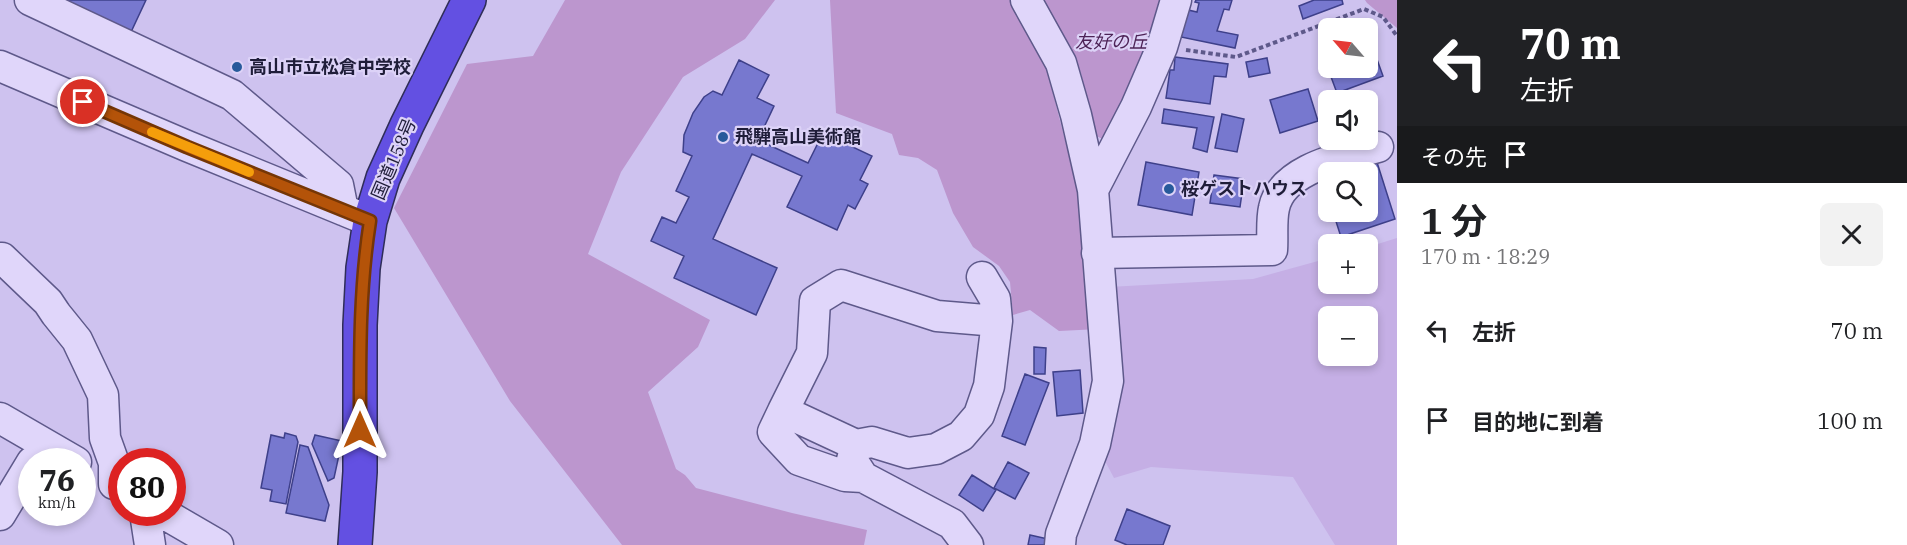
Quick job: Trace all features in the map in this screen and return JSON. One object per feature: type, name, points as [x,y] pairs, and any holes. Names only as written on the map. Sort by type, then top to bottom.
[{"type":"highway","name":"国道158号","points":[[355,545],[360,472],[360,325],[363,268],[356,215],[383,178],[470,0]]},
{"type":"street","points":[[30,0],[231,95],[338,185],[356,215]]},
{"type":"street","points":[[1026,0],[1061,63],[1076,115],[1093,190],[1108,381],[1095,444],[1061,534],[1060,545]]},
{"type":"street","points":[[1093,190],[1136,107],[1162,47],[1176,0]]},
{"type":"street","points":[[0,66],[187,147],[356,215]]},
{"type":"street","points":[[1097,253],[1272,250],[1274,208],[1280,192],[1314,166],[1368,150]]},
{"type":"street","points":[[0,260],[2,258],[48,302],[77,340],[103,395],[105,438],[109,448]]},
{"type":"street","points":[[783,411],[856,445],[872,442],[908,453],[936,449],[961,436],[979,415],[989,386],[997,321],[995,299],[982,277]]},
{"type":"street","points":[[968,545],[952,525],[862,477],[844,476],[799,460],[773,432],[812,352],[815,301],[841,285],[937,316],[997,321]]},
{"type":"street","points":[[0,418],[28,448]]},
{"type":"street","points":[[856,445],[852,460],[862,477]]},
{"type":"street","points":[[0,515],[18,486]]},
{"type":"street","points":[[147,526],[150,545]]},
{"type":"street","points":[[185,526],[218,545]]},
{"type":"path","points":[[1162,47],[1236,57],[1364,9],[1383,17],[1397,36]]},
{"type":"shaded area","points":[[1397,238],[1397,545],[1335,545],[1293,477],[1151,467],[1114,478],[1104,459],[1109,287],[1253,279],[1318,261],[1318,294],[1378,294],[1378,244]]},
{"type":"green space","points":[[565,0],[775,0],[745,39],[683,77],[621,172],[588,254],[710,320],[698,347],[648,392],[676,469],[685,475],[696,488],[867,530],[864,545],[622,545],[510,401],[394,208],[467,64],[533,56]]},
{"type":"green space","points":[[830,0],[1017,0],[1045,62],[1079,195],[1099,329],[1059,331],[1030,310],[1013,315],[1010,282],[999,266],[973,247],[953,213],[937,170],[918,158],[899,155],[892,134],[836,113]]},
{"type":"green space","name":"友好の丘","points":[[1043,0],[1166,0],[1109,142],[1094,135],[1081,73]]},
{"type":"green space","points":[[1365,0],[1397,0],[1397,28],[1367,3]]},
{"type":"building","points":[[60,0],[146,0],[131,32]]},
{"type":"building","points":[[1196,0],[1232,0],[1229,10],[1224,9],[1217,31],[1238,35],[1235,48],[1181,37],[1188,10],[1197,12],[1199,3],[1195,2]]},
{"type":"building","points":[[1314,0],[1342,0],[1343,4],[1303,19],[1299,6]]},
{"type":"building","points":[[1175,57],[1228,64],[1226,77],[1214,76],[1210,104],[1166,98],[1170,70],[1174,70]]},
{"type":"building","points":[[1267,58],[1270,73],[1249,77],[1246,62]]},
{"type":"building","points":[[739,60],[769,75],[757,98],[774,106],[758,140],[808,163],[823,133],[872,156],[860,180],[868,184],[855,209],[848,205],[837,230],[787,207],[802,176],[752,154],[713,239],[777,268],[756,315],[674,278],[684,256],[651,241],[662,217],[676,223],[689,197],[676,191],[692,156],[683,152],[684,135],[693,113],[704,97],[713,91],[722,95]]},
{"type":"building","points":[[1378,62],[1383,76],[1378,78]]},
{"type":"building","points":[[1331,78],[1378,78],[1345,90],[1336,90]]},
{"type":"building","points":[[1308,89],[1318,121],[1280,133],[1270,100]]},
{"type":"building","points":[[1164,109],[1214,117],[1207,152],[1193,148],[1197,128],[1162,123]]},
{"type":"building","points":[[1222,114],[1244,119],[1237,152],[1215,148]]},
{"type":"building","points":[[1375,156],[1377,162],[1357,162]]},
{"type":"building","name":"桜ゲストハウス","points":[[1146,162],[1199,172],[1192,215],[1138,205]]},
{"type":"building","points":[[1378,165],[1395,219],[1350,234],[1340,234],[1336,222],[1378,222]]},
{"type":"building","points":[[1214,175],[1244,179],[1240,207],[1210,203]]},
{"type":"building","points":[[1034,347],[1046,348],[1045,374],[1034,374]]},
{"type":"building","points":[[1080,370],[1083,413],[1057,416],[1053,372]]},
{"type":"building","points":[[1025,374],[1049,383],[1025,445],[1002,436]]},
{"type":"building","points":[[285,433],[296,436],[298,442],[286,504],[270,501],[272,490],[261,488],[271,435],[284,438]]},
{"type":"building","points":[[315,435],[342,441],[334,478],[328,481],[312,444]]},
{"type":"building","points":[[300,445],[308,447],[329,505],[325,521],[286,513]]},
{"type":"building","points":[[1008,462],[1029,473],[1015,499],[994,488]]},
{"type":"building","points":[[972,475],[996,490],[983,511],[959,495]]},
{"type":"building","points":[[1127,509],[1170,526],[1163,545],[1127,545],[1115,540]]},
{"type":"building","points":[[1030,535],[1048,539],[1046,545],[1028,545]]},
{"type":"slow traffic","points":[[152,132],[249,172]]},
{"type":"place","name":"高山市立松倉中学校","points":[[237,67]]},
{"type":"place","name":"飛騨高山美術館","points":[[723,137]]},
{"type":"place","name":"桜ゲストハウス","points":[[1169,189]]},
{"type":"route","points":[[83,102],[370,221],[363,268],[360,325],[360,430]]}]
